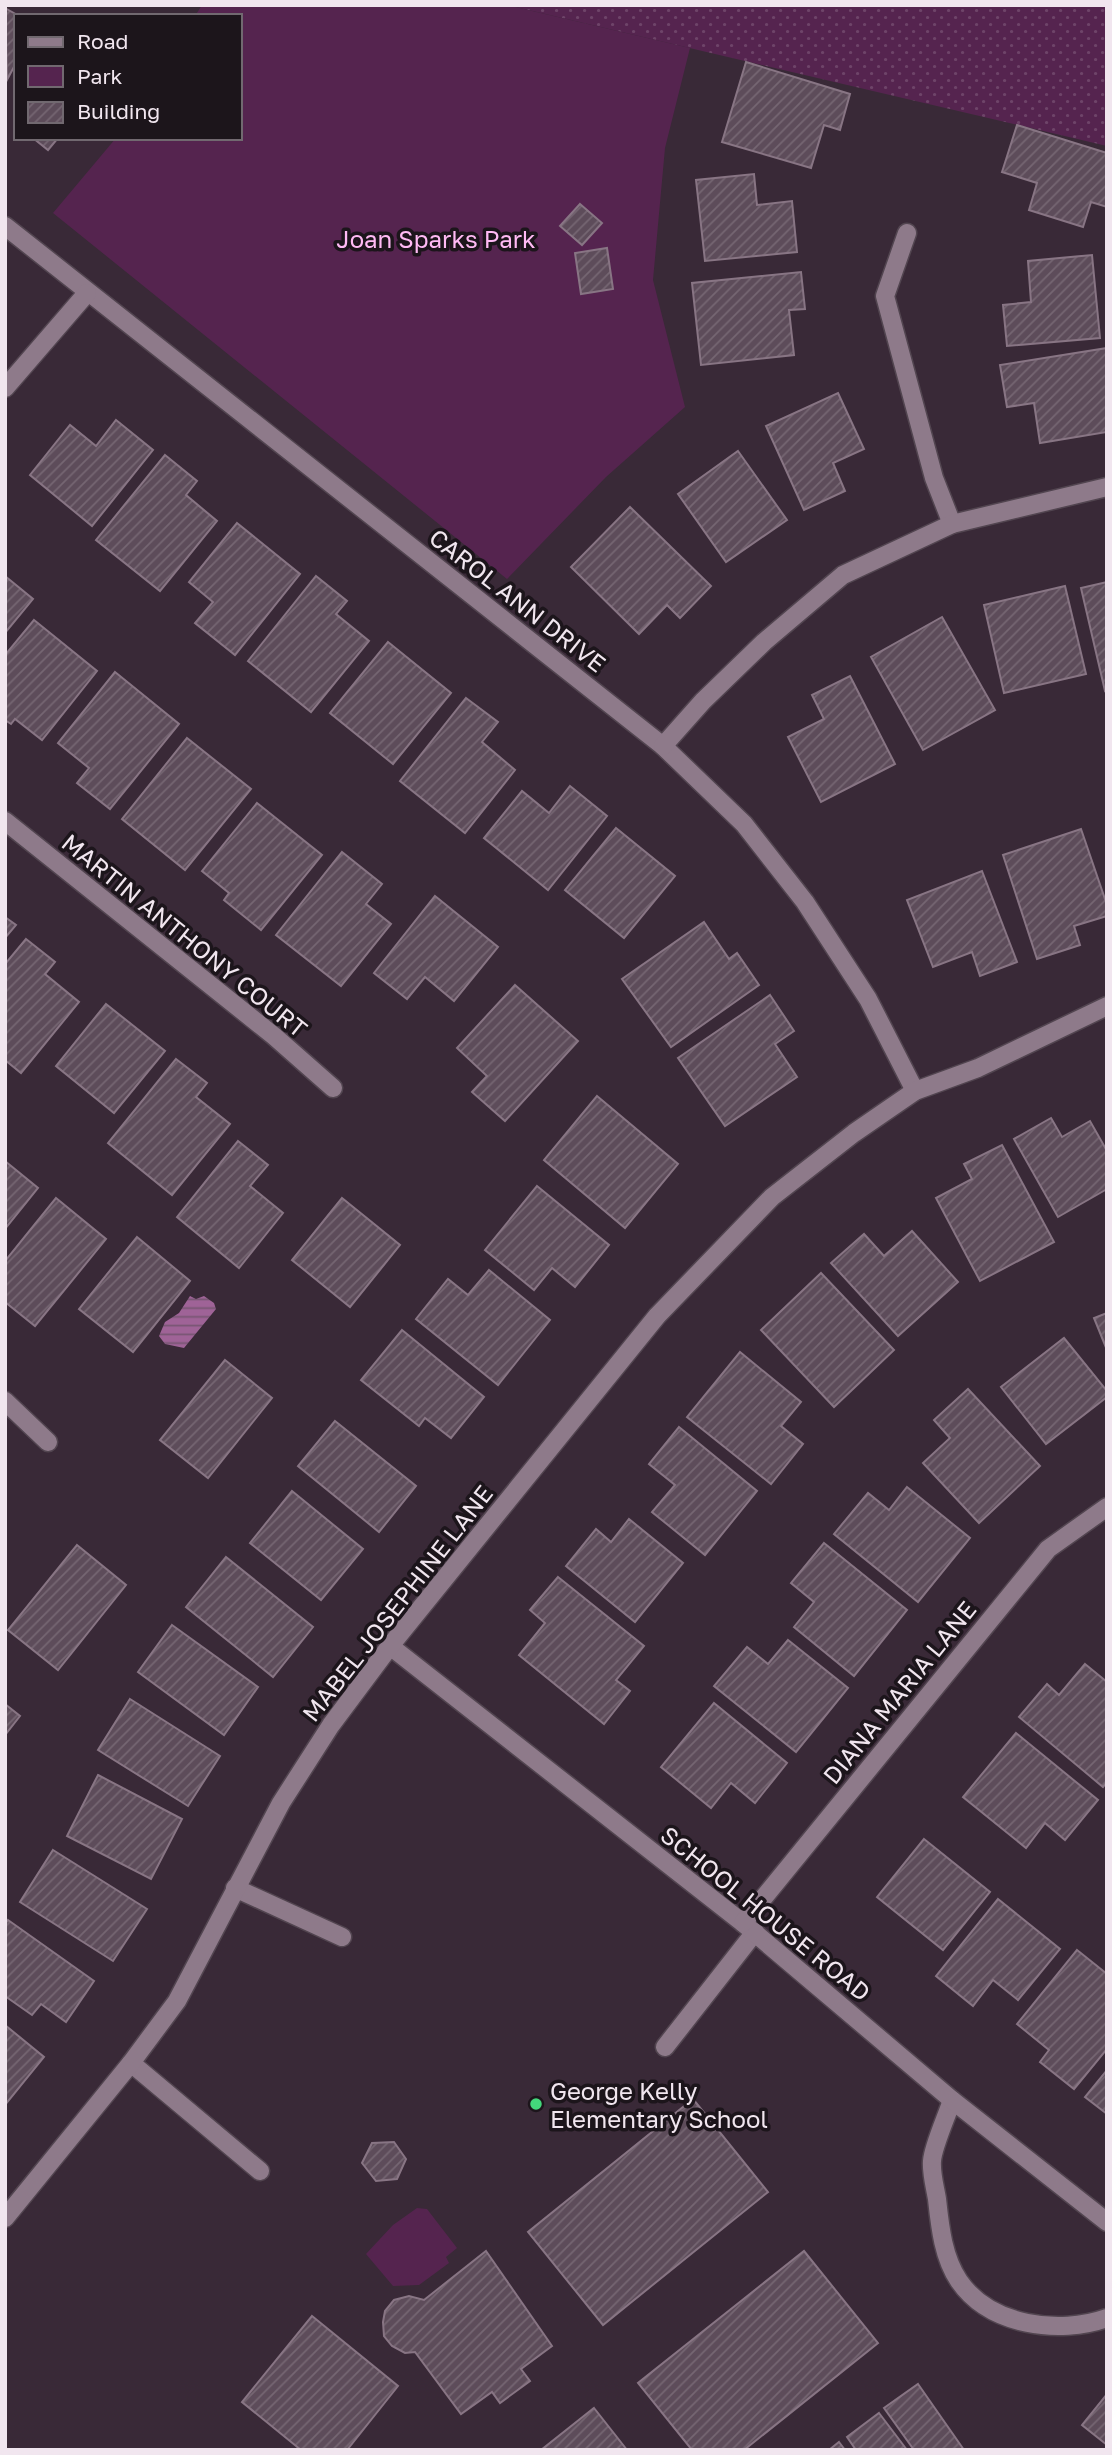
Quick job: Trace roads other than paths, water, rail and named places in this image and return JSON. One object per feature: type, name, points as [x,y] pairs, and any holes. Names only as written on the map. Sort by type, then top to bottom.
[{"type":"street","name":"CAROL ANN DRIVE","points":[[5,226],[663,746],[744,824],[805,902],[868,999],[915,1091]]},
{"type":"street","points":[[907,233],[885,296],[934,478],[952,524]]},
{"type":"street","points":[[5,388],[87,293]]},
{"type":"street","points":[[663,746],[703,701],[764,642],[844,575],[952,524],[1107,487]]},
{"type":"street","name":"MARTIN ANTHONY COURT","points":[[5,821],[274,1035],[334,1088]]},
{"type":"street","name":"MABEL JOSEPHINE LANE","points":[[5,2218],[131,2063],[177,2001],[281,1803],[331,1725],[390,1646],[657,1316],[772,1197],[854,1133],[915,1091],[978,1068],[1107,1006]]},
{"type":"street","points":[[5,1401],[48,1442]]},
{"type":"street","name":"DIANA MARIA LANE","points":[[665,2047],[749,1928],[1048,1549],[1107,1507]]},
{"type":"street","name":"SCHOOL HOUSE ROAD","points":[[390,1646],[749,1928],[952,2100],[1107,2222]]},
{"type":"street","points":[[235,1888],[342,1937]]},
{"type":"street","points":[[131,2063],[260,2171]]},
{"type":"street","points":[[952,2100],[932,2160],[942,2242],[960,2281],[980,2302],[1001,2315],[1025,2322],[1058,2327],[1090,2324],[1107,2318]]},
{"type":"place","name":"George Kelly Elementary School","points":[[536,2104]]},
{"type":"park label","name":"Joan Sparks Park","points":[[436,238]]}]
